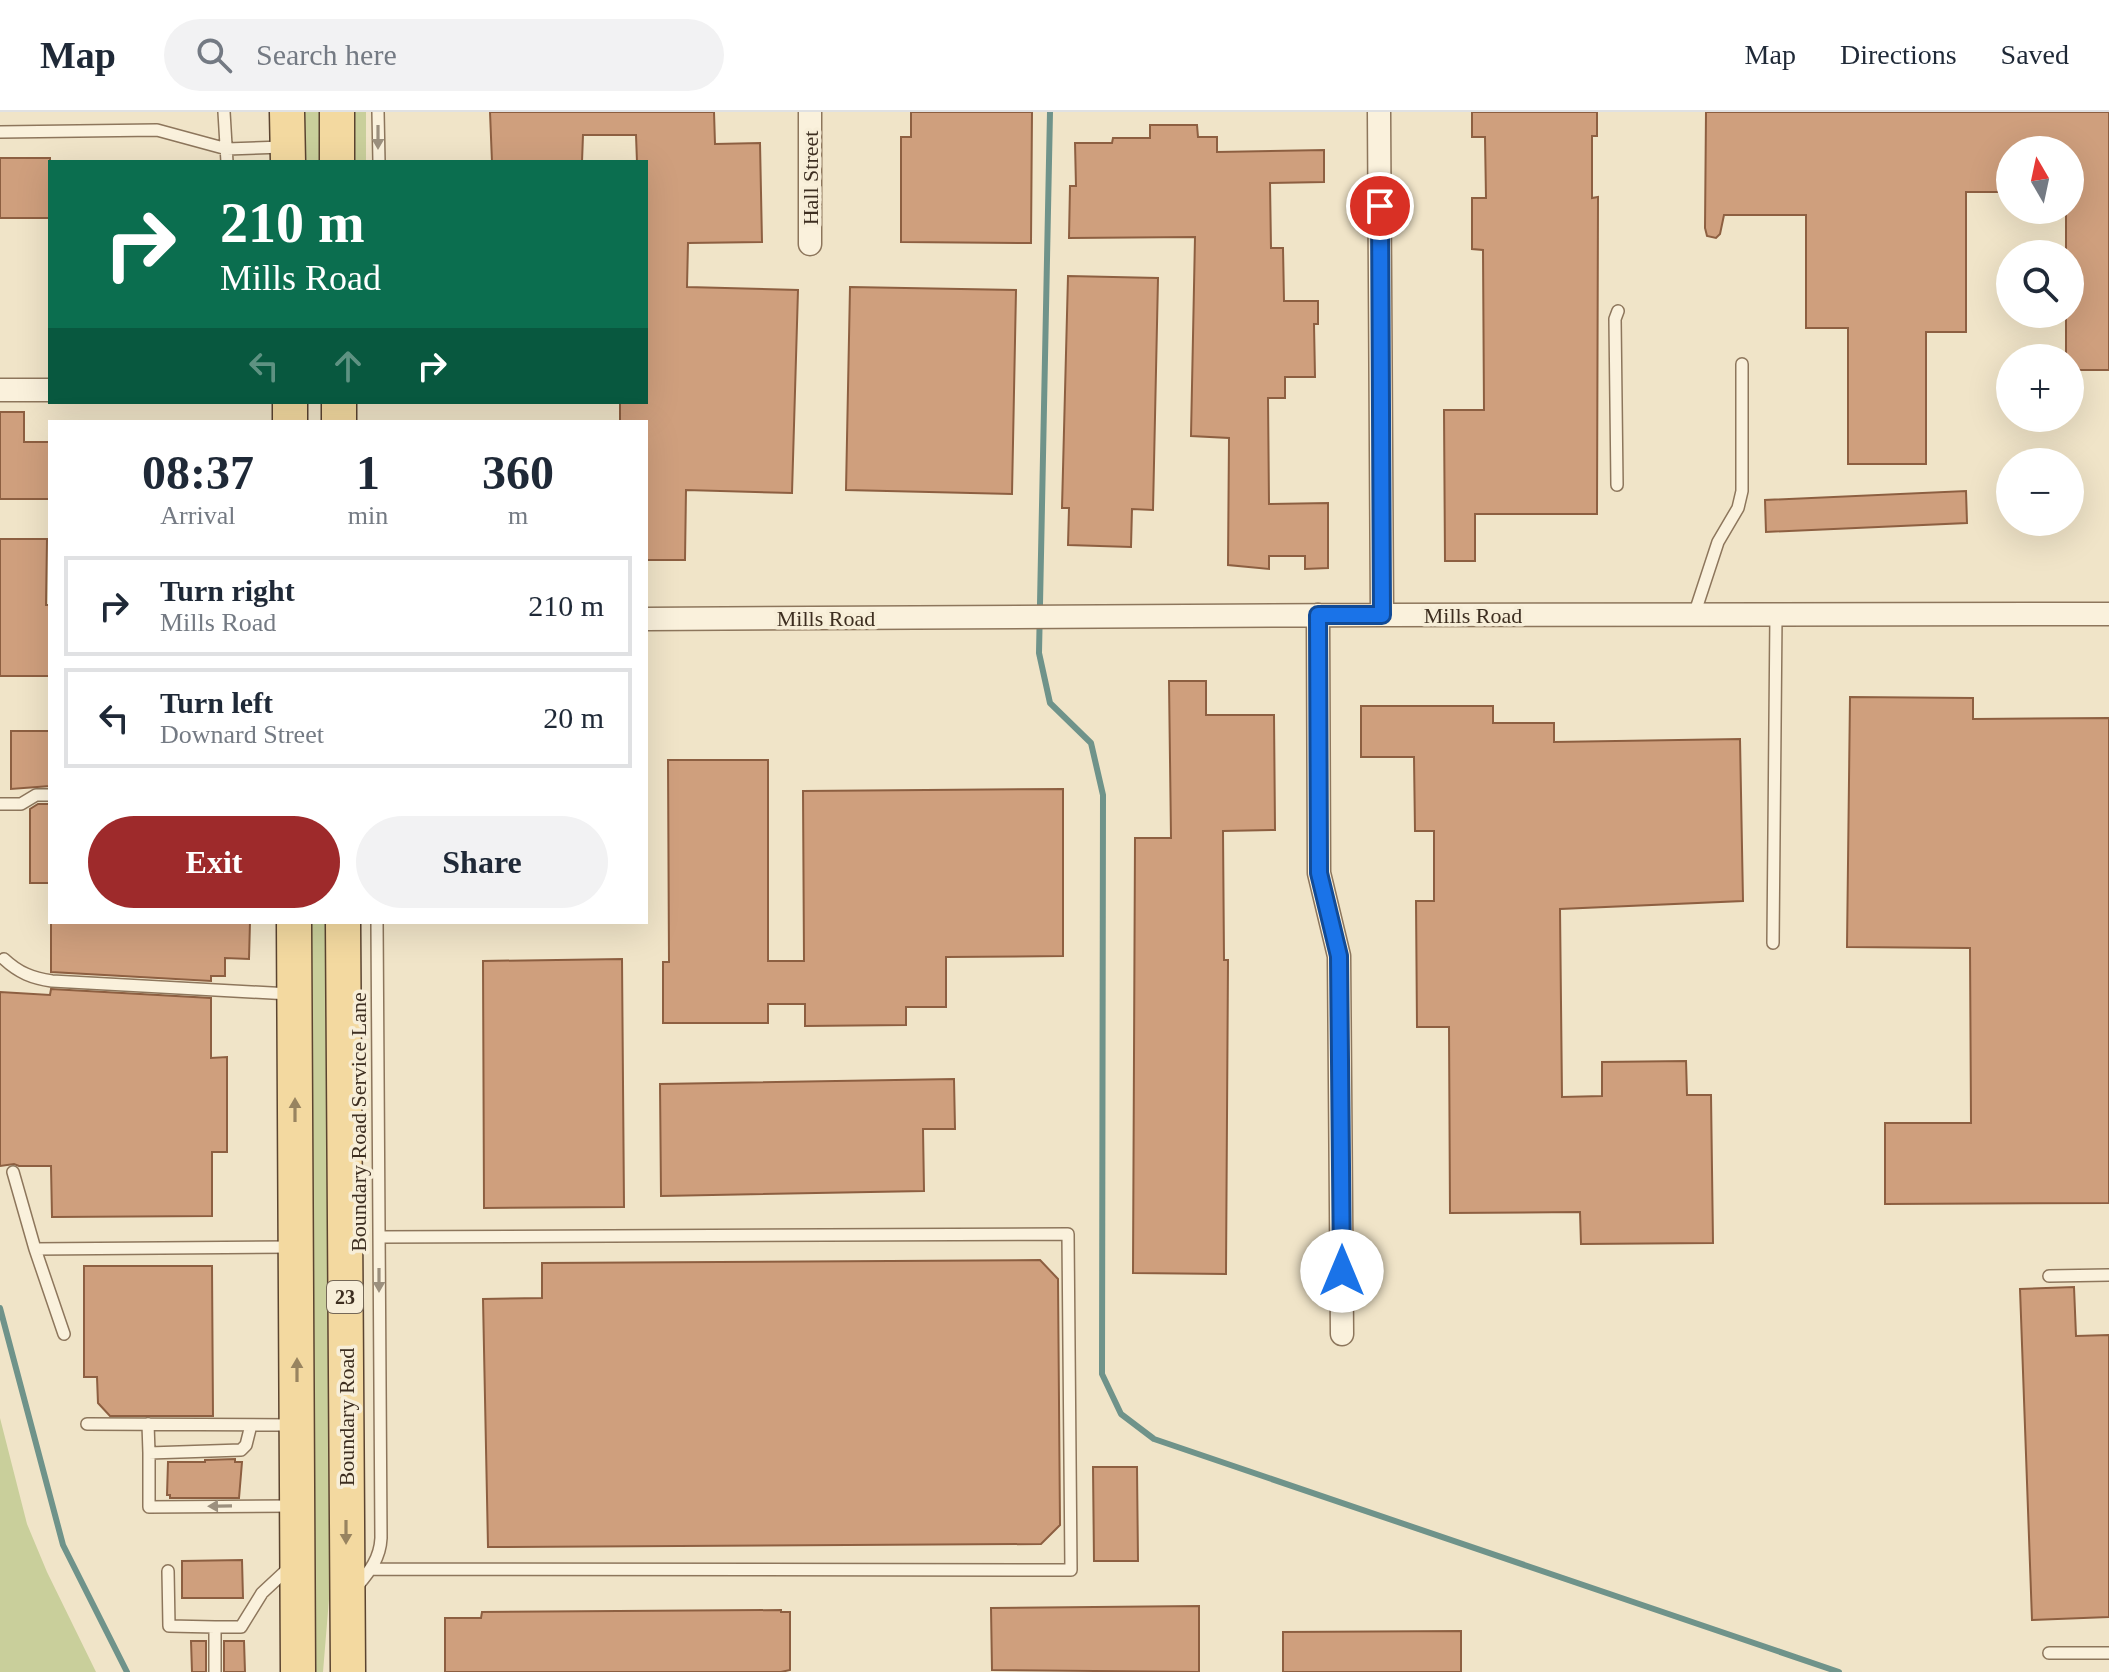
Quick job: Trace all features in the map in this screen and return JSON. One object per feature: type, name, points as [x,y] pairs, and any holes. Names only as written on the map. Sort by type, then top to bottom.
[{"type":"main road","points":[[287,112],[288,155]]},
{"type":"main road","points":[[337,112],[337,160]]},
{"type":"main road","name":"23","points":[[294,924],[298,1672]]},
{"type":"main road","name":"Boundary Road","points":[[343,924],[348,1672]]},
{"type":"main road","points":[[336,1672],[347,1611]]},
{"type":"street","name":"Hall Street","points":[[810,112],[810,244]]},
{"type":"street","points":[[1379,112],[1382,615]]},
{"type":"street","points":[[0,390],[48,390]]},
{"type":"street","name":"Mills Road","points":[[648,619],[2109,614]]},
{"type":"street","points":[[1318,615],[1319,873],[1339,956],[1342,1334]]},
{"type":"lane","points":[[224,112],[227,160]]},
{"type":"lane","points":[[378,112],[379,160]]},
{"type":"lane","points":[[0,132],[157,130],[227,149],[288,155]]},
{"type":"lane","points":[[1617,485],[1615,319],[1618,311]]},
{"type":"lane","points":[[1694,615],[1718,542],[1738,508],[1742,491],[1742,364]]},
{"type":"lane","points":[[1773,943],[1776,615]]},
{"type":"lane","points":[[0,804],[21,804],[36,795],[48,795]]},
{"type":"lane","name":"Boundary Road Service Lane","points":[[347,1611],[381,1549],[377,924]]},
{"type":"lane","points":[[4,959],[24,974],[52,981],[294,994]]},
{"type":"lane","points":[[13,1172],[64,1334]]},
{"type":"lane","points":[[372,1569],[1071,1570],[1068,1234],[379,1237]]},
{"type":"lane","points":[[35,1249],[296,1247]]},
{"type":"lane","points":[[2049,1276],[2109,1275]]},
{"type":"lane","points":[[87,1424],[297,1425]]},
{"type":"lane","points":[[148,1424],[149,1507],[298,1506]]},
{"type":"lane","points":[[149,1453],[241,1450],[246,1445],[251,1425]]},
{"type":"lane","points":[[168,1571],[169,1626],[241,1627],[262,1593],[298,1559]]},
{"type":"lane","points":[[215,1627],[215,1672]]},
{"type":"lane","points":[[2049,1653],[2109,1653]]},
{"type":"green space","points":[[303,112],[320,112],[320,160],[303,160]]},
{"type":"green space","points":[[351,112],[366,112],[366,160],[352,160]]},
{"type":"green space","points":[[309,924],[326,924],[330,1587],[323,1672],[314,1672]]},
{"type":"green space","points":[[0,1418],[27,1524],[96,1672],[0,1672]]},
{"type":"building","points":[[490,112],[714,112],[715,144],[760,143],[762,242],[688,243],[687,287],[798,290],[792,493],[686,490],[685,560],[648,560],[648,420],[620,420],[620,404],[648,404],[648,160],[637,160],[636,135],[583,135],[582,160],[492,160]]},
{"type":"building","points":[[911,112],[1032,112],[1031,243],[901,242],[901,137],[911,137]]},
{"type":"building","points":[[1472,112],[1597,112],[1597,136],[1592,136],[1592,198],[1598,197],[1597,514],[1475,514],[1475,561],[1445,561],[1444,410],[1484,410],[1483,250],[1472,249],[1472,198],[1486,198],[1485,137],[1472,137]]},
{"type":"building","points":[[1706,112],[2109,112],[2109,370],[2084,370],[2084,344],[2066,344],[2066,328],[2084,328],[2084,240],[2066,240],[2066,224],[2084,224],[2084,136],[1996,136],[1996,192],[1966,192],[1966,332],[1926,332],[1926,464],[1848,464],[1848,328],[1806,328],[1806,215],[1724,215],[1720,234],[1716,238],[1707,236]]},
{"type":"building","points":[[1150,125],[1197,125],[1198,137],[1217,137],[1217,152],[1324,150],[1324,182],[1270,183],[1271,248],[1283,248],[1284,301],[1318,301],[1318,324],[1314,324],[1315,377],[1285,377],[1285,398],[1268,398],[1269,504],[1328,503],[1328,568],[1305,569],[1305,556],[1269,556],[1269,569],[1228,565],[1229,438],[1191,436],[1195,237],[1069,238],[1070,186],[1076,186],[1075,143],[1112,143],[1113,138],[1150,138]]},
{"type":"building","points":[[0,158],[50,158],[48,218],[0,218]]},
{"type":"building","points":[[1068,276],[1158,278],[1153,510],[1132,509],[1131,547],[1068,545],[1069,508],[1062,508]]},
{"type":"building","points":[[850,287],[1016,290],[1012,494],[846,490]]},
{"type":"building","points":[[0,412],[24,412],[24,442],[48,442],[48,499],[0,499]]},
{"type":"building","points":[[1966,491],[1967,523],[1766,532],[1765,500]]},
{"type":"building","points":[[0,539],[47,539],[48,676],[0,676]]},
{"type":"building","points":[[1169,681],[1206,681],[1206,715],[1274,715],[1275,830],[1223,831],[1224,960],[1228,960],[1226,1274],[1133,1273],[1135,838],[1171,838]]},
{"type":"building","points":[[1850,697],[1973,698],[1973,719],[2109,718],[2109,1203],[1885,1204],[1885,1123],[1971,1123],[1970,948],[1847,947]]},
{"type":"building","points":[[1361,706],[1493,706],[1493,723],[1554,723],[1554,742],[1740,739],[1743,901],[1560,909],[1562,1097],[1602,1096],[1602,1062],[1686,1061],[1687,1095],[1711,1095],[1713,1243],[1581,1244],[1580,1212],[1450,1213],[1449,1027],[1417,1027],[1416,901],[1434,901],[1434,831],[1415,831],[1414,757],[1361,757]]},
{"type":"building","points":[[11,731],[48,731],[48,786],[11,789]]},
{"type":"building","points":[[668,760],[768,760],[768,961],[804,961],[803,791],[1063,789],[1063,956],[946,957],[946,1007],[906,1007],[906,1025],[805,1026],[805,1004],[768,1004],[768,1023],[663,1023],[663,962],[669,962]]},
{"type":"building","points":[[38,804],[48,804],[48,883],[30,883],[30,809]]},
{"type":"building","points":[[51,924],[250,924],[249,959],[225,958],[225,976],[211,976],[211,981],[51,972]]},
{"type":"building","points":[[622,959],[624,1207],[484,1208],[483,961]]},
{"type":"building","points":[[51,989],[211,998],[211,1058],[227,1057],[227,1152],[212,1152],[212,1216],[52,1217],[51,1166],[0,1166],[0,992],[50,995]]},
{"type":"building","points":[[954,1079],[955,1129],[923,1129],[924,1191],[661,1196],[660,1084]]},
{"type":"building","points":[[1040,1260],[1058,1279],[1060,1525],[1041,1544],[488,1547],[483,1299],[542,1298],[542,1263]]},
{"type":"building","points":[[84,1266],[212,1266],[213,1416],[110,1416],[98,1403],[97,1377],[84,1377]]},
{"type":"building","points":[[2074,1287],[2076,1336],[2109,1335],[2109,1617],[2032,1620],[2020,1289]]},
{"type":"building","points":[[235,1459],[235,1462],[242,1462],[239,1498],[170,1498],[167,1495],[168,1462]]},
{"type":"building","points":[[1093,1467],[1137,1467],[1138,1561],[1094,1561]]},
{"type":"building","points":[[242,1560],[243,1598],[182,1598],[182,1561]]},
{"type":"building","points":[[1199,1606],[1199,1672],[992,1670],[991,1608]]},
{"type":"building","points":[[482,1612],[790,1612],[790,1670],[781,1672],[445,1672],[445,1618],[481,1618]]},
{"type":"building","points":[[1461,1631],[1461,1672],[1283,1672],[1283,1632]]},
{"type":"building","points":[[191,1641],[206,1641],[206,1672],[192,1672]]},
{"type":"building","points":[[224,1641],[244,1641],[245,1672],[224,1672]]},
{"type":"waterway","points":[[1050,112],[1039,653],[1050,703],[1091,743],[1103,795],[1102,1374],[1121,1414],[1154,1439],[1839,1672]]},
{"type":"waterway","points":[[0,1308],[63,1545],[127,1672]]},
{"type":"route","points":[[1342,1271],[1339,956],[1319,873],[1318,615],[1382,615],[1380,206]]}]
